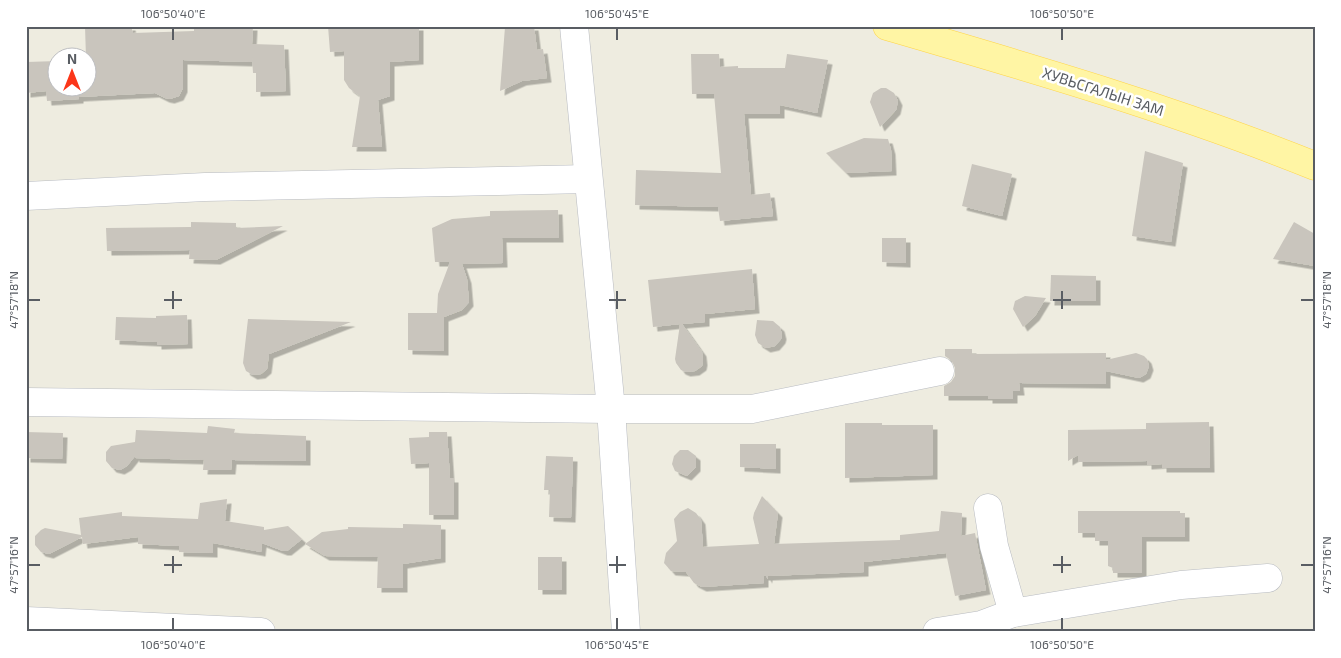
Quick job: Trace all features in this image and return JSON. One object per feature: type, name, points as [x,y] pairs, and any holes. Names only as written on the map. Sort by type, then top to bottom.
[{"type":"main road","name":"ХУВЬСГАЛЫН ЗАМ","points":[[887,26],[999,58],[1171,114],[1315,166]]},
{"type":"street","points":[[574,26],[611,410],[626,632]]},
{"type":"street","points":[[26,196],[204,186],[588,179]]},
{"type":"street","points":[[26,402],[611,410],[752,410],[940,371]]},
{"type":"street","points":[[988,508],[994,546],[1013,613]]},
{"type":"street","points":[[937,632],[981,625],[1013,613],[1181,585],[1268,578]]},
{"type":"street","points":[[26,621],[261,632]]},
{"type":"building","points":[[85,26],[131,26],[133,33],[194,31],[194,26],[253,26],[252,44],[284,45],[286,91],[256,92],[256,73],[253,73],[252,57],[252,62],[183,60],[183,88],[179,96],[170,99],[155,93],[98,96],[98,48],[86,48]]},
{"type":"building","points":[[328,26],[419,26],[419,60],[390,62],[390,96],[378,100],[382,147],[352,147],[360,96],[349,88],[344,80],[344,51],[330,52]]},
{"type":"building","points":[[534,26],[537,50],[543,49],[547,78],[522,81],[500,91],[505,27]]},
{"type":"building","points":[[691,54],[719,54],[720,67],[738,66],[738,68],[785,68],[787,54],[828,60],[817,113],[780,105],[780,114],[744,114],[751,195],[770,193],[773,216],[720,221],[718,207],[635,205],[636,170],[721,173],[714,94],[692,94]]},
{"type":"building","points":[[48,61],[48,98],[79,99],[47,101],[46,91],[26,93],[26,62]]},
{"type":"building","points":[[881,88],[886,88],[894,93],[898,101],[896,110],[880,127],[870,102],[873,93]]},
{"type":"building","points":[[864,138],[888,139],[891,150],[892,171],[846,173],[826,153]]},
{"type":"building","points":[[1145,151],[1183,163],[1171,242],[1132,236]]},
{"type":"building","points":[[972,164],[1012,174],[1002,216],[962,206]]},
{"type":"building","points":[[558,210],[559,238],[502,238],[503,263],[462,264],[467,279],[469,302],[462,310],[444,317],[444,351],[408,350],[408,313],[437,313],[438,294],[450,262],[435,262],[432,228],[452,219],[490,216],[490,211]]},
{"type":"building","points":[[191,222],[236,223],[236,228],[283,226],[216,260],[189,259],[190,250],[107,251],[106,228],[191,227]]},
{"type":"building","points":[[1294,222],[1315,234],[1315,266],[1273,259]]},
{"type":"building","points":[[882,238],[906,238],[906,263],[882,262]]},
{"type":"building","points":[[752,269],[755,309],[705,314],[705,322],[682,324],[702,352],[703,361],[702,366],[695,371],[686,372],[681,370],[675,359],[680,324],[653,327],[648,280]]},
{"type":"building","points":[[1051,275],[1096,276],[1096,301],[1050,301]]},
{"type":"building","points":[[1025,296],[1046,298],[1035,316],[1023,327],[1013,309],[1015,301]]},
{"type":"building","points":[[187,315],[188,344],[157,345],[157,342],[115,340],[116,317],[156,318],[156,316]]},
{"type":"building","points":[[248,319],[351,322],[269,354],[267,369],[261,374],[253,375],[246,371],[243,363]]},
{"type":"building","points":[[757,320],[773,321],[780,327],[781,339],[775,346],[766,348],[758,343],[755,335]]},
{"type":"building","points":[[945,349],[972,349],[972,354],[1106,353],[1106,360],[1136,353],[1147,359],[1149,366],[1146,374],[1139,378],[1106,371],[1106,384],[1019,383],[1020,391],[1013,391],[1013,399],[988,399],[988,396],[944,396],[944,386],[951,382],[955,376],[955,368],[952,361],[945,356]]},
{"type":"building","points":[[1209,422],[1210,468],[1162,468],[1162,464],[1147,465],[1147,461],[1078,462],[1078,455],[1068,461],[1068,430],[1146,429],[1146,423]]},
{"type":"building","points":[[845,423],[933,425],[933,475],[845,478]]},
{"type":"building","points":[[208,426],[235,429],[234,433],[306,436],[306,461],[232,460],[231,470],[203,470],[204,460],[135,458],[135,456],[127,466],[120,470],[112,468],[106,461],[106,452],[111,446],[135,442],[136,430],[207,433]]},
{"type":"building","points":[[26,432],[63,433],[62,459],[26,458]]},
{"type":"building","points":[[429,432],[447,432],[450,478],[454,478],[454,515],[429,515],[429,463],[411,464],[409,438],[429,437]]},
{"type":"building","points":[[740,444],[776,444],[776,469],[740,467]]},
{"type":"building","points":[[680,450],[688,450],[696,456],[696,467],[687,476],[675,471],[672,464],[674,456]]},
{"type":"building","points":[[546,456],[573,457],[571,518],[549,517],[550,490],[544,490]]},
{"type":"building","points":[[762,496],[778,513],[774,544],[900,540],[900,535],[939,531],[941,511],[962,513],[961,536],[975,533],[986,590],[955,596],[946,553],[864,562],[864,572],[768,576],[768,579],[764,576],[764,583],[702,587],[694,583],[686,572],[671,571],[664,563],[666,553],[677,541],[674,519],[680,512],[688,508],[696,513],[701,520],[703,547],[759,544],[753,518]]},
{"type":"building","points":[[227,499],[225,521],[264,527],[264,530],[288,526],[302,539],[287,551],[262,543],[261,552],[213,543],[213,553],[179,552],[179,546],[138,544],[138,537],[83,544],[82,537],[49,554],[41,552],[35,545],[35,536],[45,528],[81,535],[79,518],[122,512],[122,516],[198,519],[200,503]]},
{"type":"building","points":[[1078,511],[1180,511],[1180,513],[1185,513],[1185,537],[1142,537],[1142,573],[1113,573],[1113,568],[1108,566],[1108,541],[1095,541],[1095,533],[1078,533]]},
{"type":"building","points":[[403,524],[441,525],[441,558],[403,564],[403,588],[377,588],[378,557],[325,556],[305,544],[322,532],[348,529],[348,527],[403,528]]},
{"type":"building","points":[[538,557],[562,557],[562,590],[538,590]]}]
